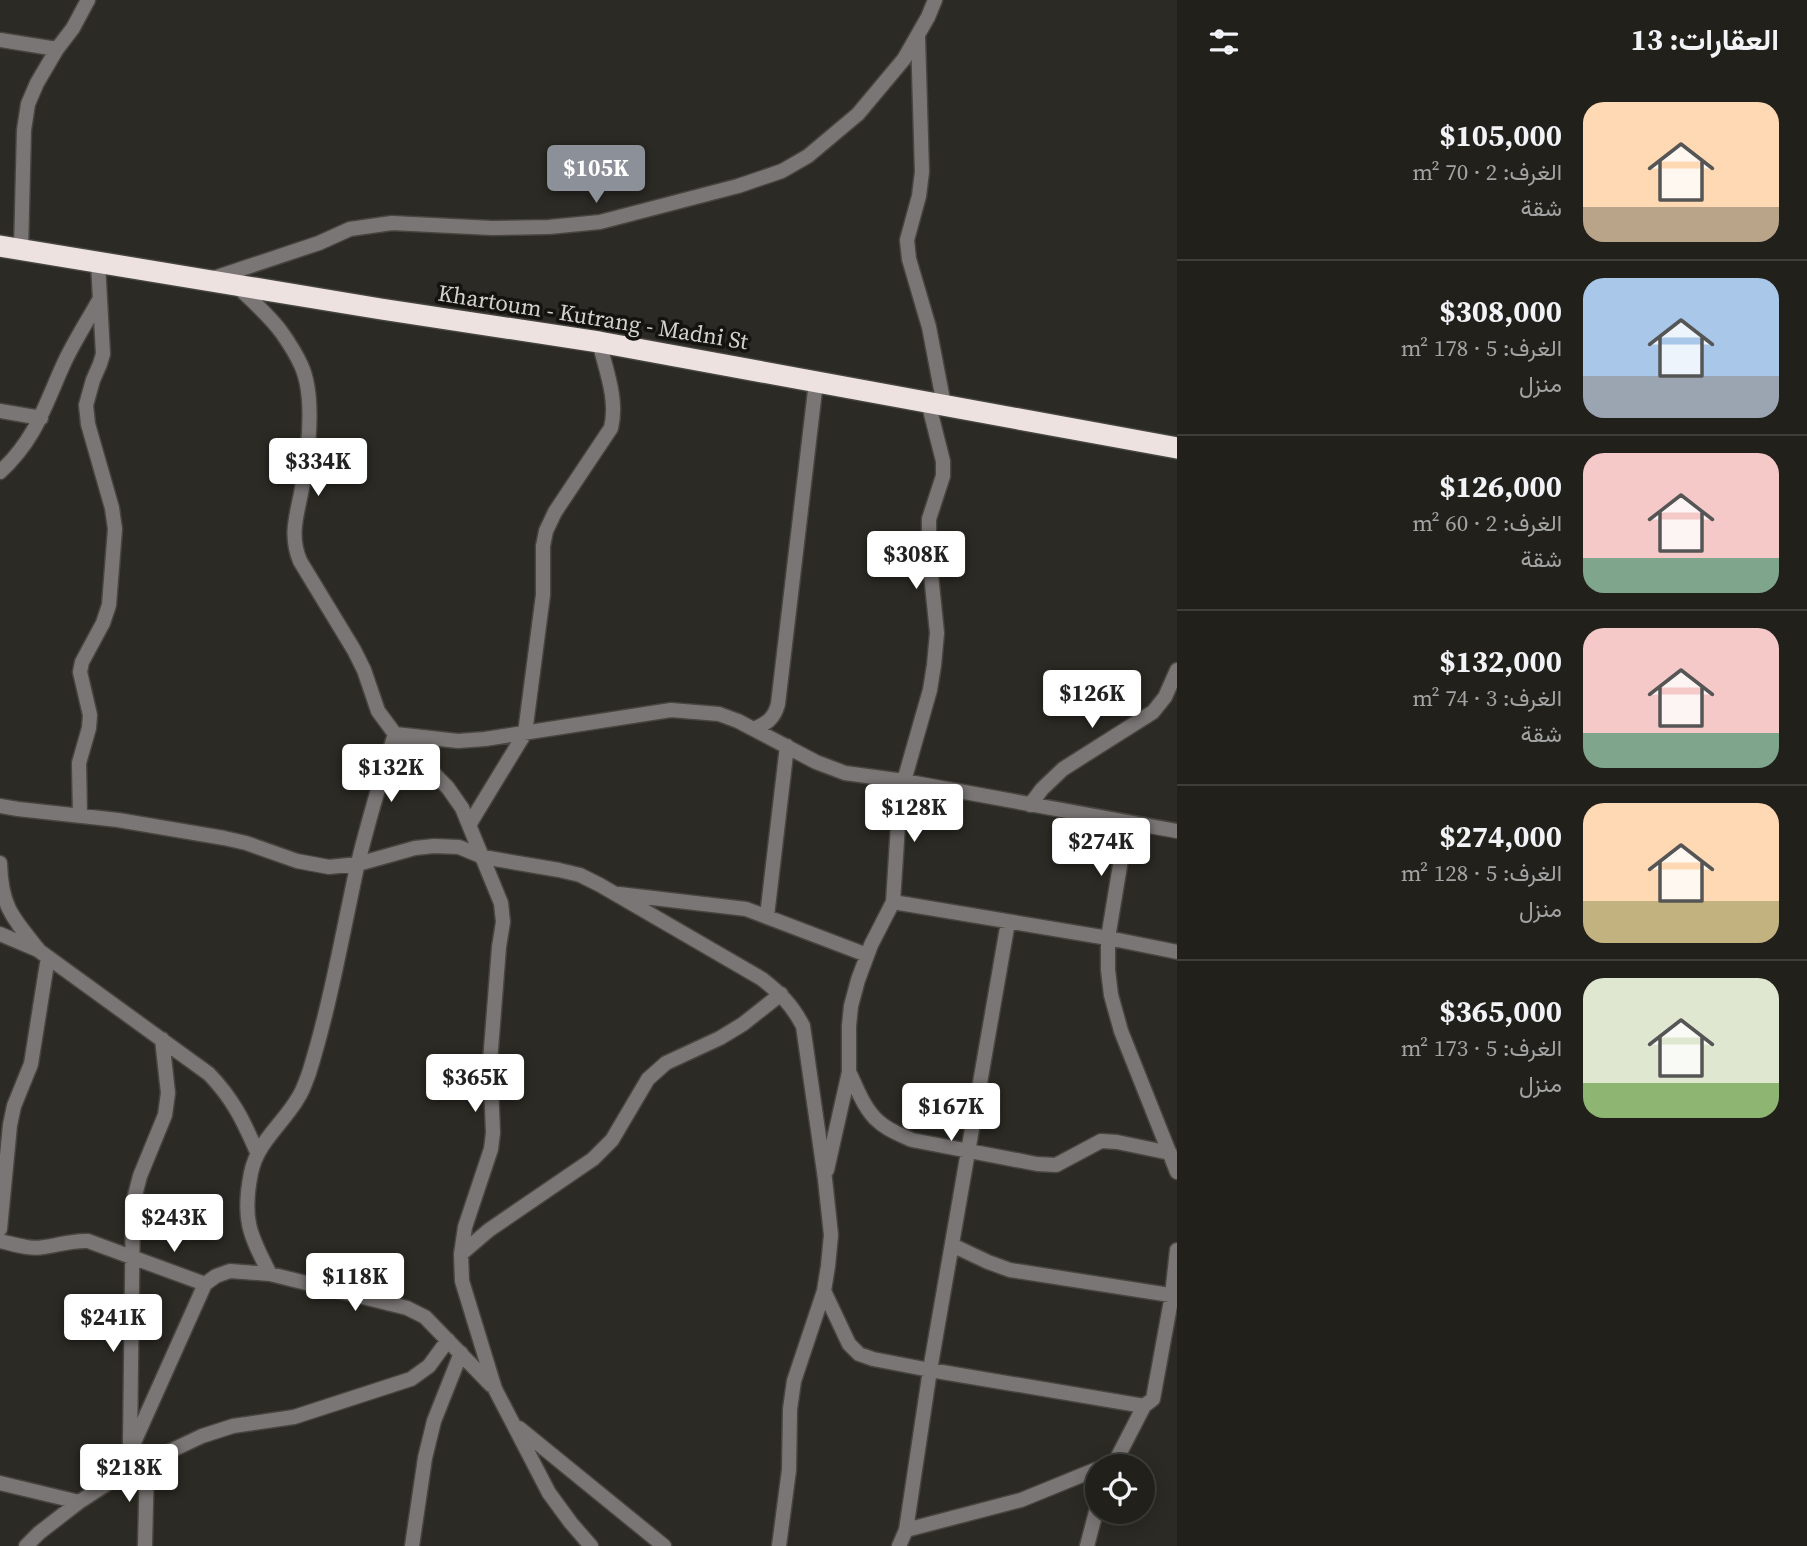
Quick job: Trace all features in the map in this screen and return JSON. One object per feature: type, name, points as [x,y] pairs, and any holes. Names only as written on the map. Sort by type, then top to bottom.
[{"type":"highway","name":"Khartoum - Kutrang - Madni St","points":[[11,248],[380,310],[599,342],[1177,447]]},
{"type":"street","points":[[11,248],[28,104],[37,83],[57,49],[73,29],[88,0]]},
{"type":"street","points":[[205,281],[319,243],[350,229],[392,223],[492,228],[550,227],[600,222],[782,172],[808,156],[858,114],[904,59],[935,0]]},
{"type":"street","points":[[825,1178],[849,1072],[851,1006],[867,955],[893,902],[904,781],[930,690],[937,633],[929,555],[929,519],[943,476],[943,461],[929,327],[909,259],[907,240],[919,196],[922,172],[918,36]]},
{"type":"street","points":[[0,40],[57,49]]},
{"type":"street","points":[[80,815],[79,763],[90,715],[80,673],[82,662],[103,623],[108,605],[115,529],[86,405],[103,354],[98,263]]},
{"type":"street","points":[[236,285],[281,331],[302,368],[309,419],[308,453],[294,531],[295,547],[300,561],[364,670],[378,710],[395,734],[448,788],[462,808],[501,903],[503,922],[490,1062],[493,1133],[491,1149],[465,1227],[461,1254],[462,1281],[495,1389],[549,1493],[591,1546]]},
{"type":"street","points":[[0,472],[26,442],[41,418],[65,360],[100,298]]},
{"type":"street","points":[[469,825],[525,733],[543,596],[543,546],[546,531],[555,512],[611,428],[614,416],[613,401],[599,342]]},
{"type":"street","points":[[754,729],[769,722],[775,715],[778,704],[816,382]]},
{"type":"street","points":[[0,411],[41,418]]},
{"type":"street","points":[[1030,804],[1063,769],[1153,712],[1165,698],[1177,670]]},
{"type":"street","points":[[395,734],[458,741],[671,710],[719,714],[738,721],[816,762],[845,773],[904,781],[1177,831]]},
{"type":"street","points":[[270,1274],[253,1243],[247,1217],[249,1183],[257,1152],[299,1098],[308,1075],[330,995],[374,800],[395,734]]},
{"type":"street","points":[[767,916],[787,746]]},
{"type":"street","points":[[0,806],[80,815],[235,840],[297,860],[328,866],[358,864],[415,848],[434,846],[458,847],[482,857],[580,875],[751,973],[781,994],[795,1010],[803,1026],[831,1235],[824,1291],[794,1381],[790,1409],[789,1470],[779,1546]]},
{"type":"street","points":[[1127,823],[1108,939],[1111,995],[1121,1031],[1177,1172]]},
{"type":"street","points":[[0,863],[1,884],[13,918],[43,954],[31,1064],[10,1125],[0,1229]]},
{"type":"street","points":[[614,893],[746,909],[867,955]]},
{"type":"street","points":[[893,902],[1177,952]]},
{"type":"street","points":[[899,1546],[906,1530],[930,1370],[1008,922]]},
{"type":"street","points":[[0,934],[43,954],[209,1074],[239,1111],[257,1152]]},
{"type":"street","points":[[461,1254],[489,1230],[593,1159],[612,1140],[648,1079],[666,1063],[720,1038],[743,1024],[781,994]]},
{"type":"street","points":[[130,1452],[133,1203],[140,1176],[165,1115],[169,1094],[162,1040]]},
{"type":"street","points":[[849,1072],[877,1121],[912,1140],[1037,1164],[1056,1165],[1101,1141],[1170,1153]]},
{"type":"street","points":[[0,1241],[31,1248],[88,1241],[205,1284]]},
{"type":"street","points":[[952,1245],[1010,1270],[1174,1296]]},
{"type":"street","points":[[1116,1454],[1144,1406],[1153,1399],[1156,1389],[1174,1296],[1177,1250]]},
{"type":"street","points":[[119,1476],[205,1284],[230,1271],[270,1274],[407,1308],[425,1317],[495,1389]]},
{"type":"street","points":[[824,1291],[849,1344],[859,1354],[930,1370],[1144,1406]]},
{"type":"street","points":[[26,1546],[79,1502],[119,1476],[147,1462],[202,1436],[233,1426],[294,1417],[411,1379],[429,1366],[448,1340]]},
{"type":"street","points":[[412,1546],[425,1458],[434,1421],[461,1353]]},
{"type":"street","points":[[514,1424],[660,1546]]},
{"type":"street","points":[[145,1546],[147,1462]]},
{"type":"street","points":[[906,1530],[1021,1500],[1085,1474]]},
{"type":"street","points":[[0,1483],[79,1502]]},
{"type":"street","points":[[1087,1546],[1093,1524]]}]
